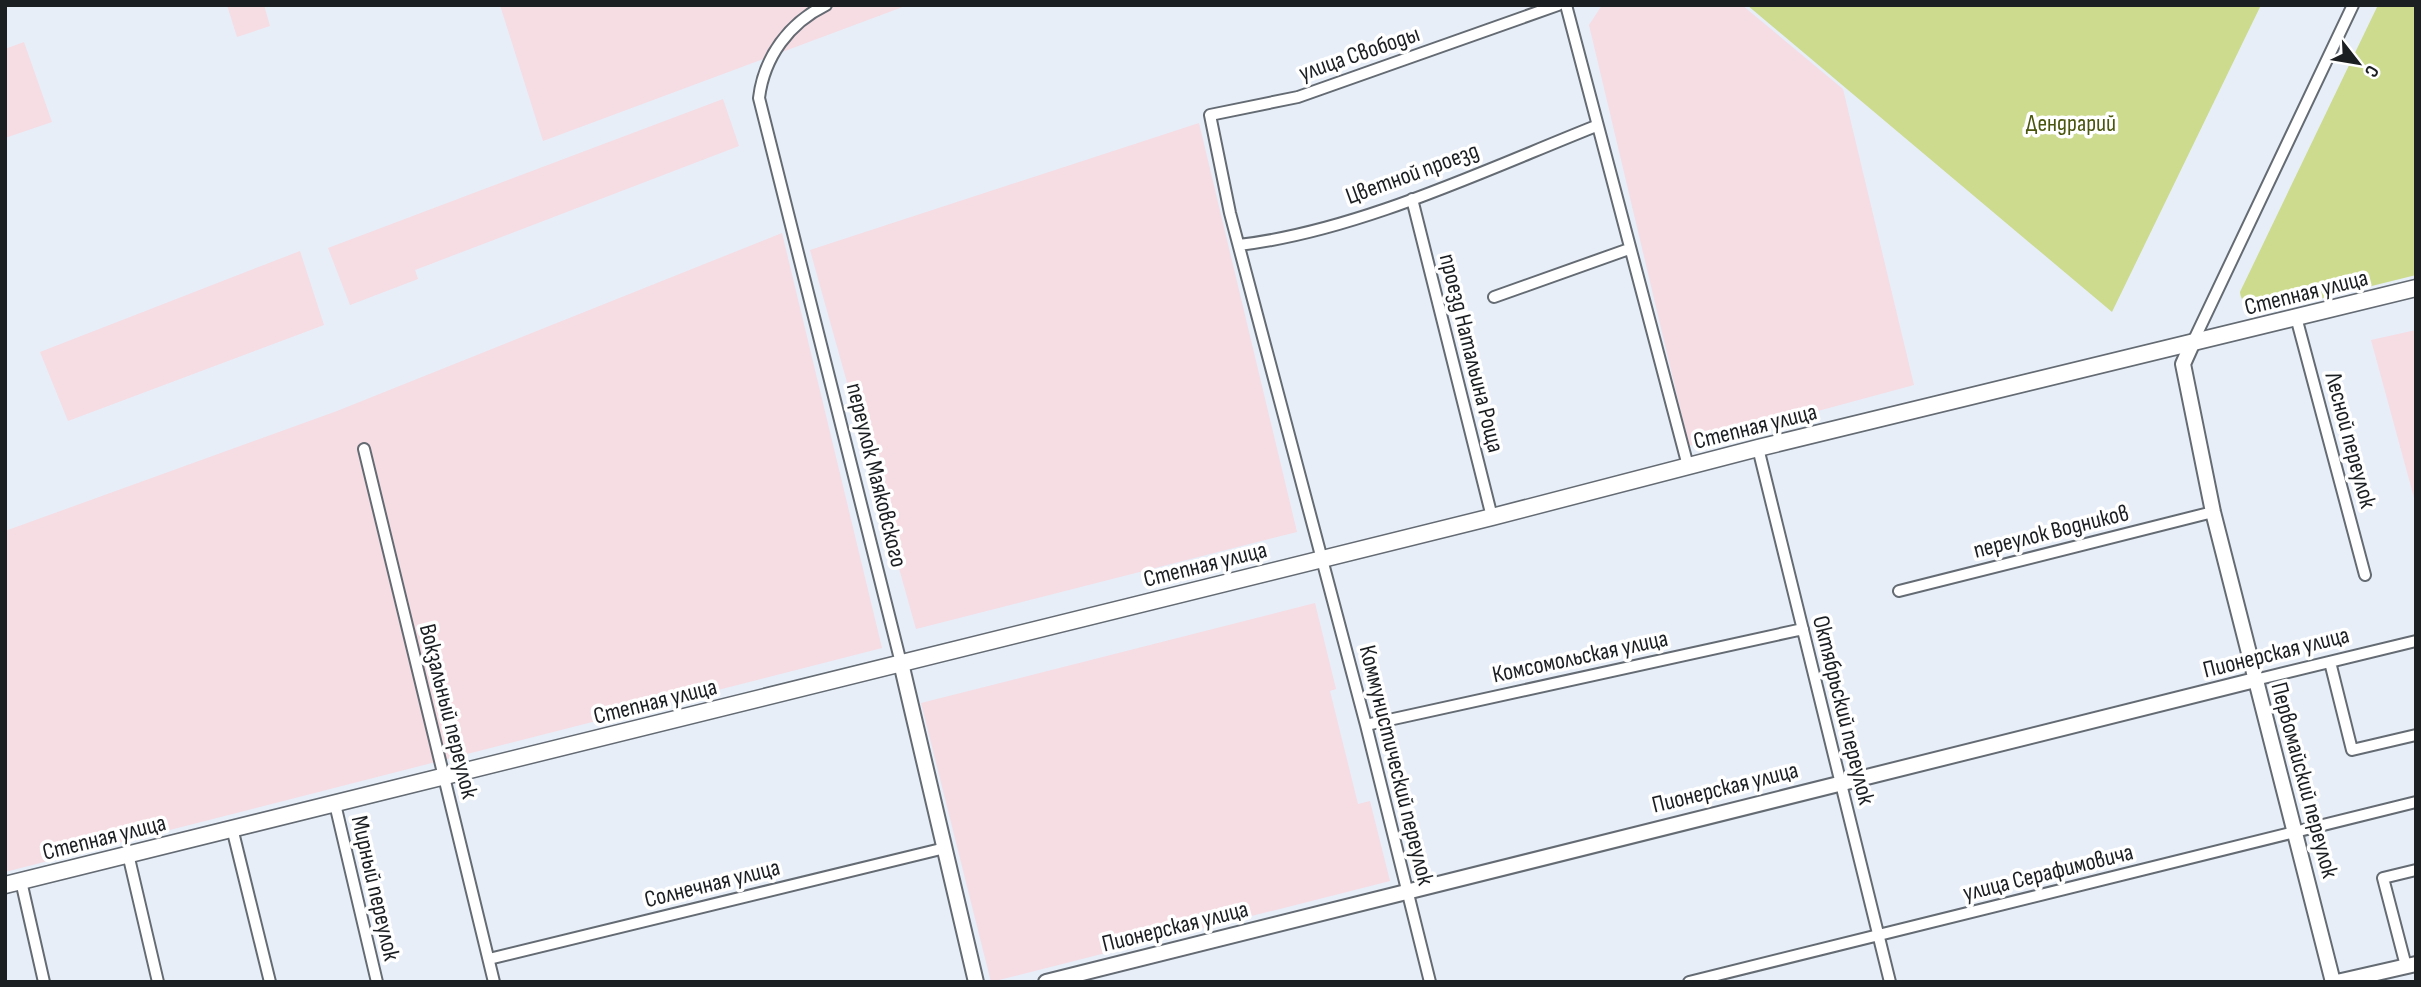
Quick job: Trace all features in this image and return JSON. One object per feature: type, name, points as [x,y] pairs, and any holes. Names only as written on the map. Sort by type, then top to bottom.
[{"type":"main road","name":"Степная улица","points":[[13,883],[1492,517],[1758,448],[2416,288]]},
{"type":"street","name":"переулок Маяковского","points":[[826,5],[781,41],[769,59],[759,98],[901,663],[976,982]]},
{"type":"street","name":"улица Свободы","points":[[1210,115],[1298,97],[1558,5]]},
{"type":"street","points":[[1566,5],[1688,466]]},
{"type":"street","points":[[2192,344],[2353,5]]},
{"type":"street","name":"Коммунистический переулок","points":[[1210,115],[1216,153],[1239,245],[1366,724],[1430,982]]},
{"type":"street","name":"Цветной проезд","points":[[1239,245],[1279,240],[1412,199],[1596,125]]},
{"type":"street","name":"проезд Натальина Роща","points":[[1412,199],[1492,517]]},
{"type":"street","name":"проезд Натальина Роща","points":[[1494,297],[1629,249]]},
{"type":"street","name":"Лесной переулок","points":[[2296,317],[2365,575]]},
{"type":"street","name":"Первомайский переулок","points":[[2192,344],[2183,364],[2213,512],[2335,982]]},
{"type":"street","name":"Октябрьский переулок","points":[[1758,448],[1890,982]]},
{"type":"street","name":"Вокзальный переулок","points":[[364,449],[494,982]]},
{"type":"street","name":"переулок Водников","points":[[1899,591],[2213,512]]},
{"type":"street","name":"Комсомольская улица","points":[[1366,724],[1803,629]]},
{"type":"street","name":"Пионерская улица","points":[[1046,982],[1839,782],[2416,641]]},
{"type":"street","points":[[2330,662],[2352,750],[2416,735]]},
{"type":"street","name":"улица Серафимовича","points":[[1689,982],[2416,803]]},
{"type":"street","name":"Мирный переулок","points":[[335,804],[377,982]]},
{"type":"street","points":[[232,828],[270,982]]},
{"type":"street","name":"Солнечная улица","points":[[489,959],[944,848]]},
{"type":"street","points":[[128,854],[159,982]]},
{"type":"street","points":[[2335,982],[2411,965],[2383,878],[2416,870]]},
{"type":"street","points":[[13,883],[44,982]]},
{"type":"shaded area","points":[[227,5],[264,5],[270,26],[237,37]]},
{"type":"shaded area","points":[[500,5],[908,5],[543,141]]},
{"type":"shaded area","points":[[1602,5],[1742,5],[1843,89],[1914,385],[1689,446],[1589,25]]},
{"type":"shaded area","points":[[24,42],[52,122],[5,138],[5,49]]},
{"type":"shaded area","points":[[723,99],[739,146],[415,270],[418,279],[350,305],[328,248]]},
{"type":"shaded area","points":[[1199,123],[1297,532],[916,629],[810,250]]},
{"type":"shaded area","points":[[782,233],[882,648],[5,872],[5,531],[337,411]]},
{"type":"shaded area","points":[[300,251],[324,325],[68,421],[40,352]]},
{"type":"shaded area","points":[[2416,330],[2416,505],[2371,340]]},
{"type":"shaded area","points":[[1315,603],[1336,689],[1330,691],[1358,804],[1370,801],[1390,881],[991,982],[921,703]]},
{"type":"green space","name":"Дендрарий","points":[[1747,5],[2261,5],[2112,312]]},
{"type":"green space","points":[[2378,5],[2416,5],[2416,275],[2267,312],[2254,310],[2243,301],[2240,292]]}]
